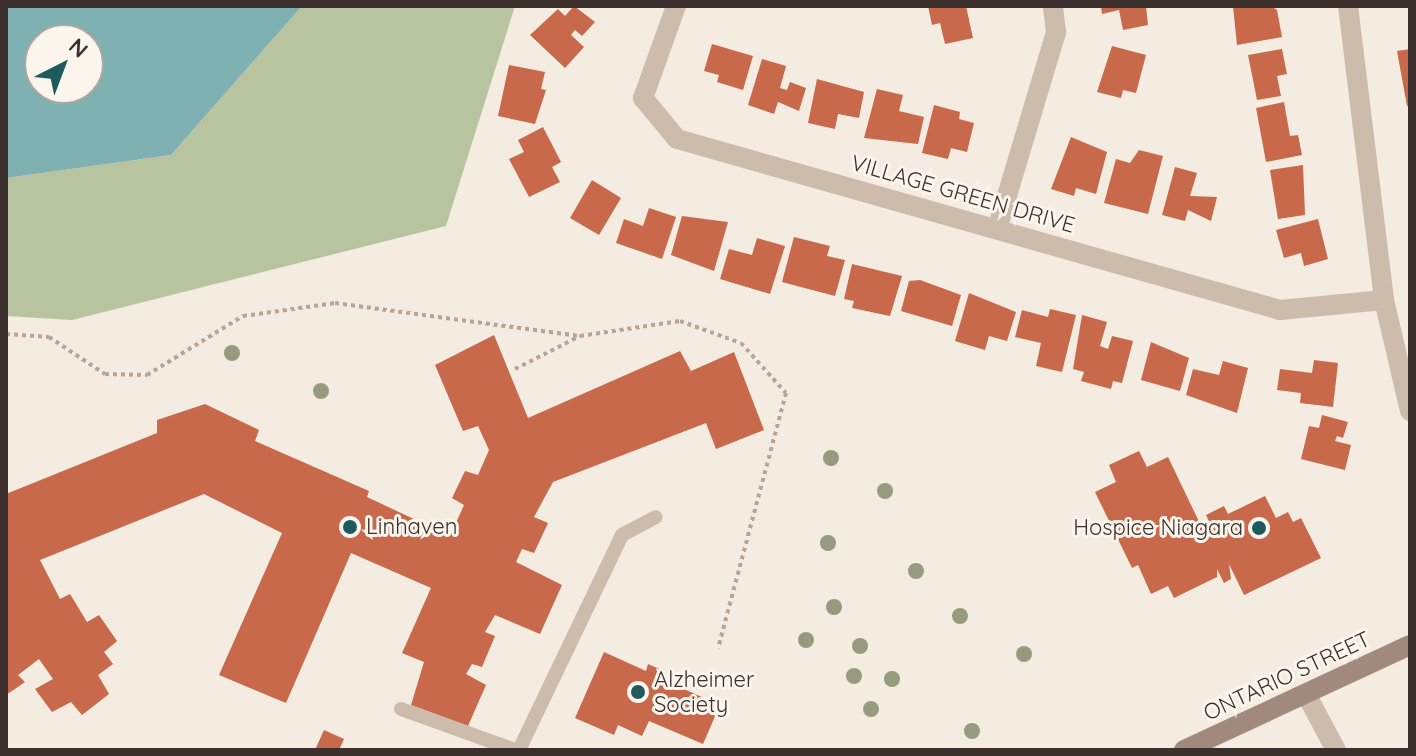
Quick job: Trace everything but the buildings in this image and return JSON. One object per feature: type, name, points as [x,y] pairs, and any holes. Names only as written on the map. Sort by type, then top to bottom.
[{"type":"main road","name":"ONTARIO STREET","points":[[1184,750],[1410,645]]},
{"type":"street","name":"VILLAGE GREEN DRIVE","points":[[676,6],[643,98],[677,139],[1280,310],[1384,300]]},
{"type":"street","points":[[997,229],[1056,32],[1053,6]]},
{"type":"street","points":[[1348,6],[1384,300],[1410,411]]},
{"type":"street","points":[[1306,694],[1336,750]]},
{"type":"lane","points":[[401,709],[517,750],[622,535],[656,517]]},
{"type":"path","points":[[6,334],[49,337],[105,374],[147,375],[243,316],[335,303],[580,336],[680,321],[741,343],[786,393],[718,648]]},
{"type":"path","points":[[515,369],[580,336]]},
{"type":"green space","points":[[302,6],[515,6],[446,226],[72,320],[6,316],[6,178],[171,155]]},
{"type":"water","points":[[6,6],[302,6],[171,155],[6,178]]},
{"type":"place","name":"Linhaven","points":[[350,527]]},
{"type":"place","name":"Hospice Niagara","points":[[1259,528]]},
{"type":"place","name":"Alzheimer Society","points":[[638,692]]}]
